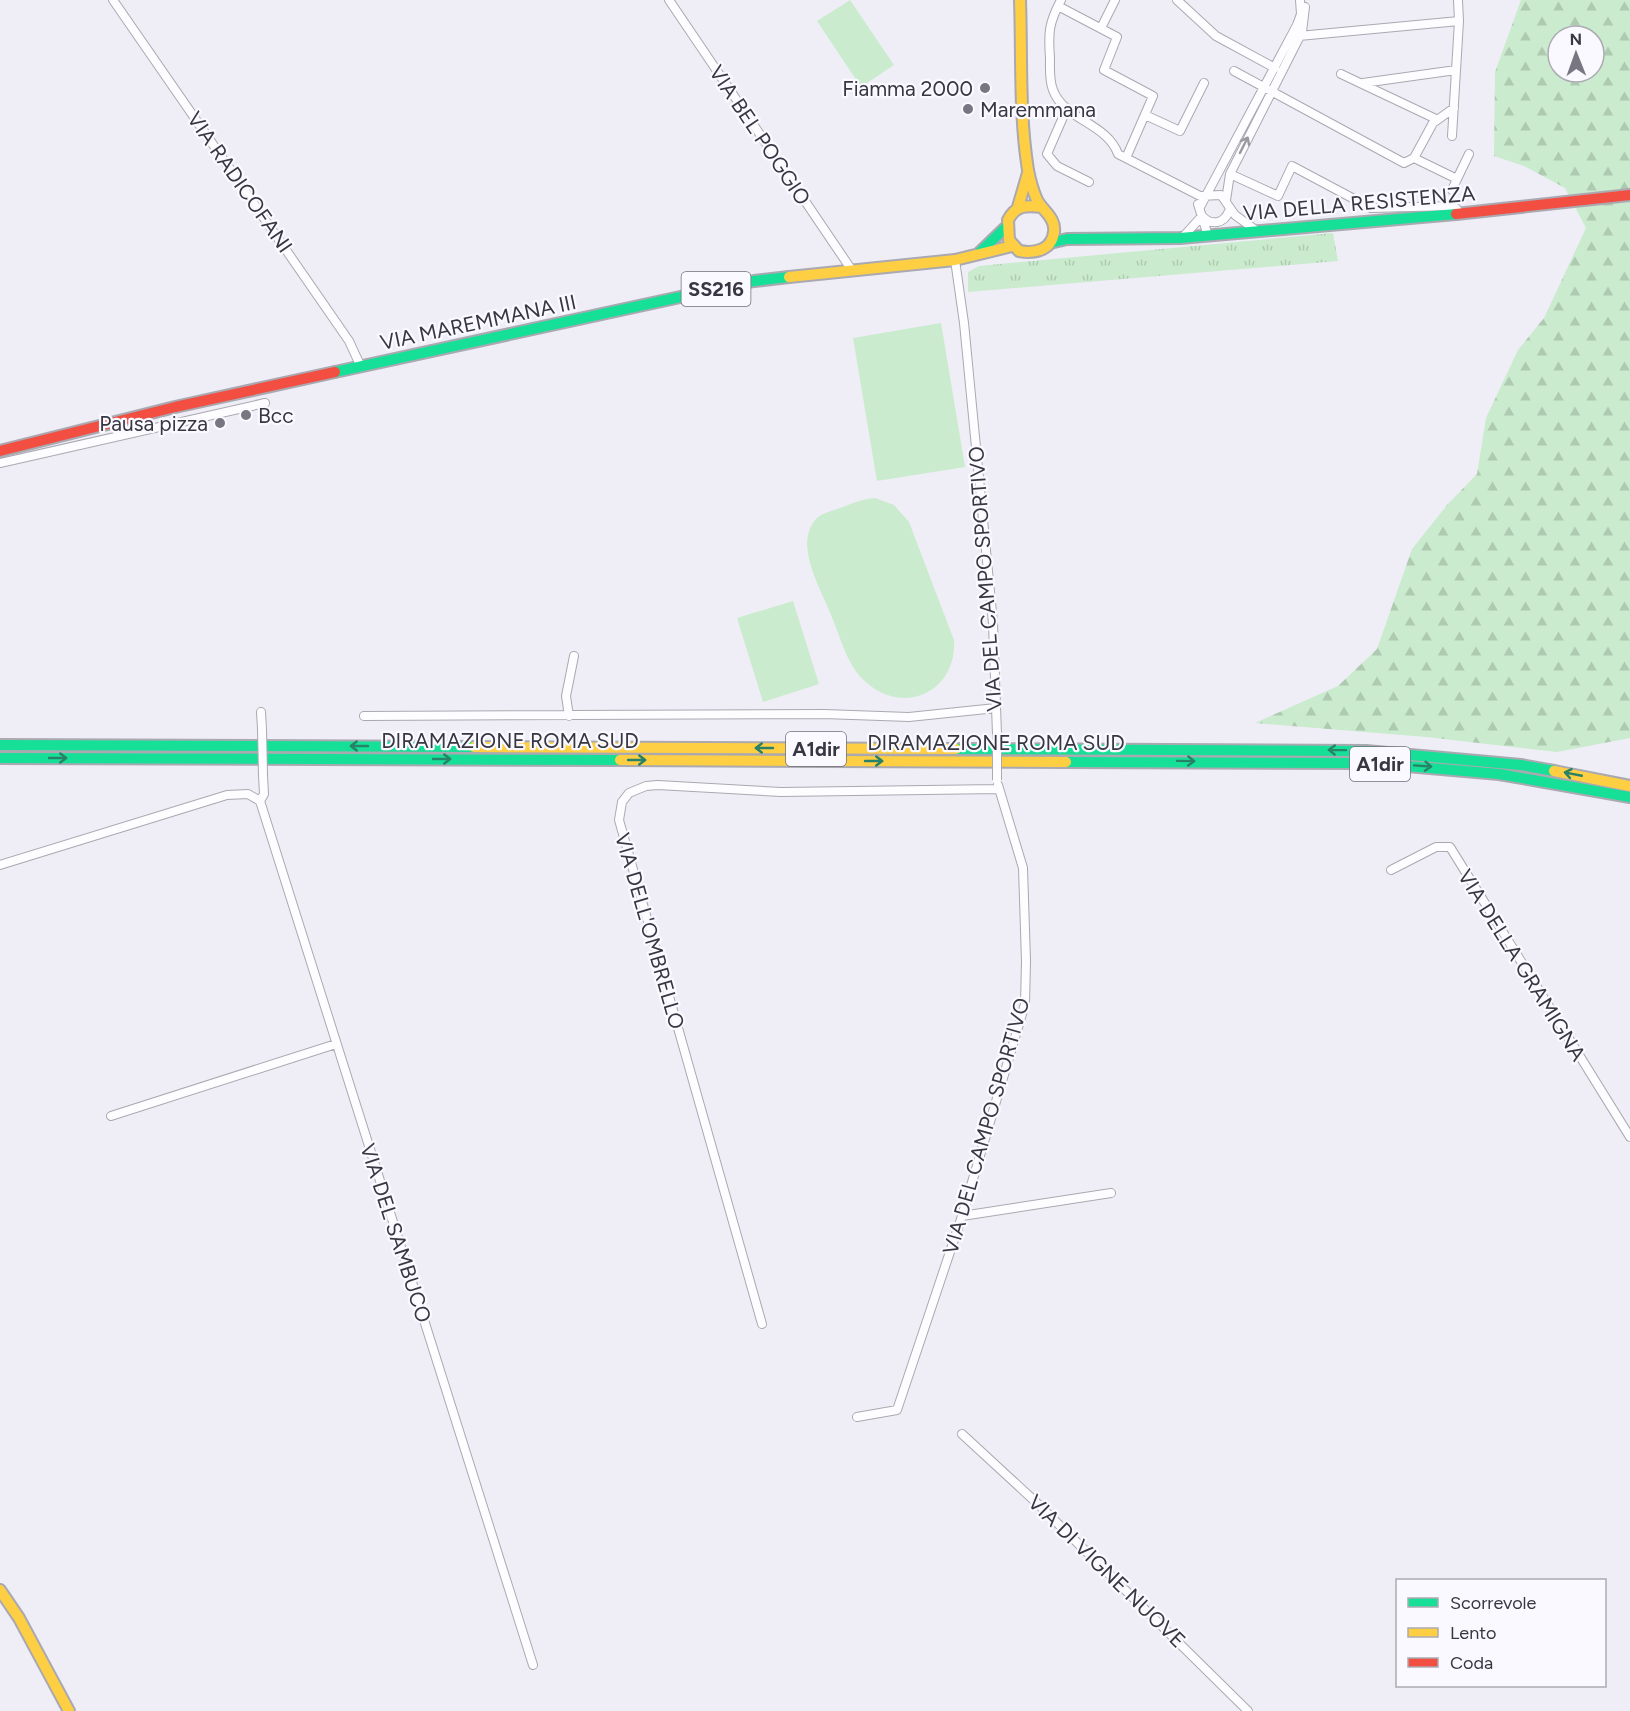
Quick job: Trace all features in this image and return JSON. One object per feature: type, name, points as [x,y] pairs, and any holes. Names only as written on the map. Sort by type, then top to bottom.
[{"type":"main road","name":"VIA MAREMMANA III","points":[[969,258],[992,243],[1005,228],[1009,216],[1018,207],[1028,169],[1020,0]]},
{"type":"main road","name":"VIA MAREMMANA III","points":[[1028,169],[1042,207],[1054,223]]},
{"type":"main road","name":"VIA DELLA RESISTENZA","points":[[1050,243],[1090,238],[1208,236],[1457,214],[1630,195]]},
{"type":"main road","points":[[1018,207],[1030,204],[1042,207]]},
{"type":"main road","points":[[1050,243],[1054,223]]},
{"type":"main road","name":"VIA DELLA RESISTENZA","points":[[1054,223],[1068,233],[1090,238]]},
{"type":"main road","points":[[1005,228],[1012,246]]},
{"type":"main road","name":"VIA MAREMMANA III","points":[[0,451],[175,406],[754,281],[851,269],[956,260],[1012,246],[1019,251],[1036,252],[1050,243]]},
{"type":"main road","name":"DIRAMAZIONE ROMA SUD","points":[[0,745],[1366,751],[1521,765],[1630,786]]},
{"type":"main road","name":"DIRAMAZIONE ROMA SUD","points":[[0,758],[1372,763],[1498,774],[1630,797]]},
{"type":"main road","points":[[0,1590],[19,1618],[69,1711]]},
{"type":"street","name":"VIA RADICOFANI","points":[[113,0],[349,341],[361,367]]},
{"type":"street","name":"VIA BEL POGGIO","points":[[669,0],[851,269]]},
{"type":"street","points":[[1101,28],[1115,0]]},
{"type":"street","points":[[1177,0],[1216,36],[1275,68]]},
{"type":"street","points":[[1180,238],[1191,230],[1207,196],[1301,36],[1306,17],[1301,0]]},
{"type":"street","points":[[1224,234],[1230,218],[1228,205],[1230,174],[1268,90],[1275,68],[1301,14],[1301,0]]},
{"type":"street","points":[[1452,136],[1459,21],[1458,0]]},
{"type":"street","points":[[1126,158],[1153,96],[1104,70],[1118,37],[1059,3],[1048,29],[1050,79],[1054,93],[1067,108],[1113,141],[1118,154],[1200,196],[1218,194],[1240,220],[1259,231]]},
{"type":"street","points":[[1291,37],[1459,21]]},
{"type":"street","points":[[1361,83],[1456,70]]},
{"type":"street","points":[[1234,72],[1398,162],[1404,163],[1413,158],[1436,119],[1454,108]]},
{"type":"street","points":[[1341,74],[1436,119]]},
{"type":"street","points":[[1145,115],[1180,131],[1204,83]]},
{"type":"street","points":[[1067,108],[1047,154],[1057,166],[1089,182]]},
{"type":"street","points":[[1452,190],[1469,154]]},
{"type":"street","points":[[1413,158],[1457,179]]},
{"type":"street","points":[[1230,174],[1278,196],[1292,166],[1371,208],[1453,206],[1457,209],[1457,214]]},
{"type":"street","points":[[1189,190],[1207,221],[1216,223],[1223,220],[1228,205]]},
{"type":"street","points":[[1201,212],[1208,236]]},
{"type":"street","name":"VIA DEL CAMPO SPORTIVO","points":[[857,1417],[897,1410],[962,1216],[1012,1053],[1026,990],[1023,868],[997,780],[993,622],[956,260]]},
{"type":"street","points":[[0,463],[265,403]]},
{"type":"street","points":[[569,716],[567,689],[574,656]]},
{"type":"street","points":[[364,716],[824,714],[909,717],[996,708]]},
{"type":"street","points":[[0,865],[227,795],[248,794],[260,801],[264,794],[261,712]]},
{"type":"street","name":"VIA DELL'OMBRELLO","points":[[762,1324],[619,820],[622,801],[637,789],[658,785],[781,792],[998,789]]},
{"type":"street","name":"VIA DEL SAMBUCO","points":[[260,801],[533,1665]]},
{"type":"street","name":"VIA DELLA GRAMIGNA","points":[[1391,870],[1436,847],[1450,847],[1630,1137]]},
{"type":"street","points":[[111,1116],[336,1044]]},
{"type":"street","points":[[962,1216],[1111,1193]]},
{"type":"street","name":"VIA DI VIGNE NUOVE","points":[[962,1434],[1039,1505],[1248,1711]]},
{"type":"green space","points":[[850,0],[894,65],[861,87],[817,21]]},
{"type":"green space","points":[[1521,0],[1630,0],[1630,738],[1557,752],[1426,737],[1255,723],[1338,686],[1377,649],[1412,549],[1447,505],[1477,474],[1486,418],[1518,350],[1544,318],[1586,228],[1565,188],[1524,166],[1494,156],[1495,72]]},
{"type":"green space","points":[[1333,233],[1338,261],[968,292],[968,272],[979,266]]},
{"type":"green space","points":[[941,323],[965,467],[877,481],[853,338]]},
{"type":"green space","points":[[875,498],[894,505],[909,522],[954,640],[953,658],[947,673],[938,685],[926,693],[912,697],[897,697],[882,693],[867,683],[854,669],[811,568],[808,555],[809,530],[817,518],[827,512]]},
{"type":"green space","points":[[793,601],[819,684],[763,702],[737,618]]},
{"type":"traffic: fast","points":[[1050,243],[1067,239],[1180,238],[1456,214]]},
{"type":"traffic: fast","points":[[980,252],[1005,228]]},
{"type":"traffic: fast","points":[[335,372],[754,281],[789,277]]},
{"type":"traffic: fast","points":[[0,745],[474,747]]},
{"type":"traffic: fast","points":[[956,749],[1366,751],[1521,765],[1554,771]]},
{"type":"traffic: fast","points":[[0,758],[620,760]]},
{"type":"traffic: fast","points":[[1066,762],[1372,763],[1499,774],[1630,797]]},
{"type":"traffic: slow","points":[[1020,0],[1022,106],[1028,170],[1037,200],[1051,219],[1054,232],[1053,238],[1046,247],[1031,252],[1019,251],[1009,240],[1008,220],[1014,211],[1022,207],[1042,207]]},
{"type":"traffic: slow","points":[[1018,207],[1028,173]]},
{"type":"traffic: slow","points":[[789,277],[955,260],[1012,246]]},
{"type":"traffic: slow","points":[[474,747],[956,749]]},
{"type":"traffic: slow","points":[[620,760],[1066,762]]},
{"type":"traffic: slow","points":[[1554,771],[1630,786]]},
{"type":"traffic: slow","points":[[0,1590],[19,1618],[69,1711]]},
{"type":"traffic: jam","points":[[1456,214],[1630,195]]},
{"type":"traffic: jam","points":[[0,451],[175,407],[335,372]]},
{"type":"place","name":"Fiamma 2000","points":[[985,88]]},
{"type":"place","name":"Maremmana","points":[[968,109]]},
{"type":"place","name":"Bcc","points":[[246,415]]},
{"type":"place","name":"Pausa pizza","points":[[220,423]]}]
